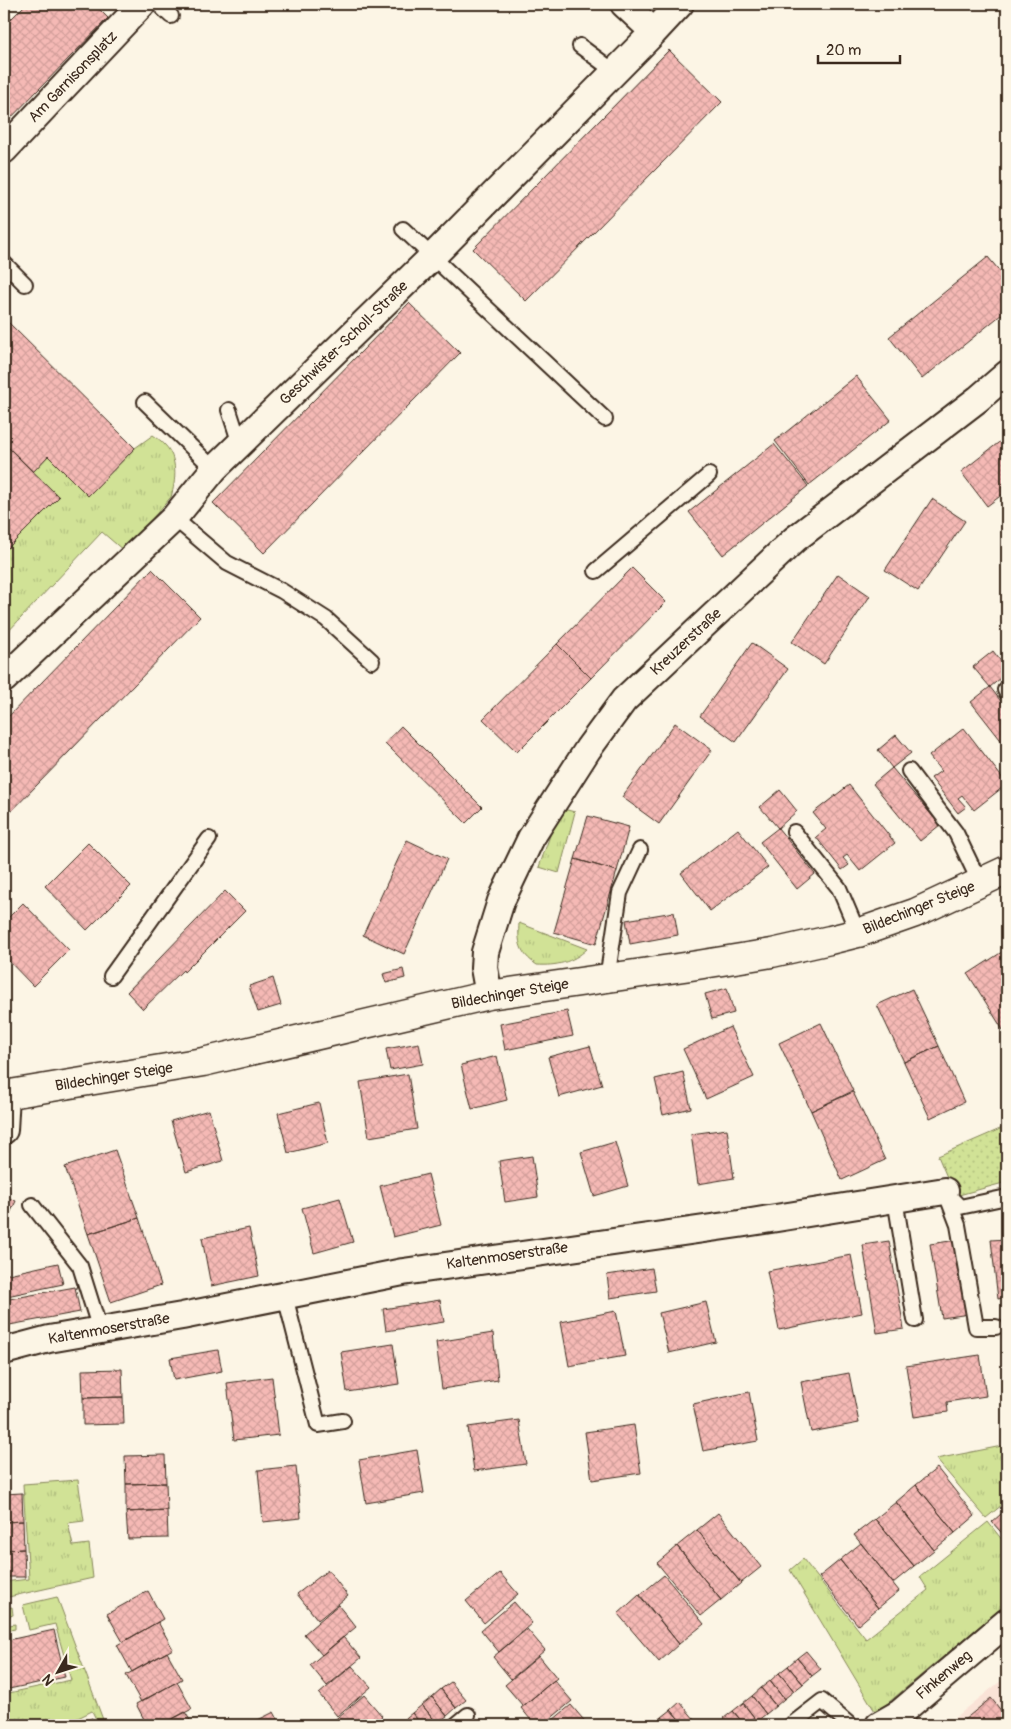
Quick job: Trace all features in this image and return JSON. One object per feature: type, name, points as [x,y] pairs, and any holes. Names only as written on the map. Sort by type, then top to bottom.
[{"type":"street","name":"Am Garnisonsplatz","points":[[4,150],[142,4]]},
{"type":"street","points":[[624,4],[654,32]]},
{"type":"street","name":"Geschwister-Scholl-Straße","points":[[4,679],[174,518],[214,469],[432,257],[680,4]]},
{"type":"street","name":"Kreuzerstraße","points":[[489,995],[484,968],[485,952],[501,901],[531,838],[588,750],[624,700],[795,539],[978,399],[1007,374]]},
{"type":"street","name":"Bildechinger Steige","points":[[5,1095],[203,1062],[489,995],[772,953],[858,933],[915,913],[1007,870]]},
{"type":"street","points":[[4,1130],[5,1095]]},
{"type":"street","name":"Kaltenmoserstraße","points":[[4,1351],[49,1339],[182,1316],[403,1272],[739,1224],[945,1191]]},
{"type":"street","name":"Finkenweg","points":[[879,1725],[900,1713],[1007,1622]]},
{"type":"lane","points":[[158,4],[171,16]]},
{"type":"lane","points":[[580,46],[615,72]]},
{"type":"lane","points":[[403,230],[605,419]]},
{"type":"lane","points":[[4,263],[25,284]]},
{"type":"lane","points":[[145,402],[214,469]]},
{"type":"lane","points":[[229,410],[240,444]]},
{"type":"lane","points":[[596,571],[709,474]]},
{"type":"lane","points":[[174,518],[227,563],[282,591],[326,619],[372,661]]},
{"type":"lane","points":[[909,771],[956,833],[980,884]]},
{"type":"lane","points":[[794,832],[839,888],[858,933]]},
{"type":"lane","points":[[111,976],[209,840]]},
{"type":"lane","points":[[607,979],[620,893],[640,850]]},
{"type":"lane","points":[[945,1191],[960,1207],[1007,1197]]},
{"type":"lane","points":[[945,1191],[958,1225],[976,1327],[996,1327]]},
{"type":"lane","points":[[895,1199],[916,1320]]},
{"type":"lane","points":[[32,1205],[80,1266],[100,1330]]},
{"type":"lane","points":[[284,1296],[318,1425],[343,1421]]},
{"type":"lane","points":[[791,1725],[822,1700],[850,1725]]},
{"type":"lane","points":[[456,1725],[468,1716]]},
{"type":"shaded area","points":[[1007,1676],[1007,1725],[946,1725]]},
{"type":"green space","points":[[153,435],[164,444],[172,456],[175,477],[171,497],[124,551],[102,532],[4,636],[4,552],[59,497],[33,472],[48,456],[88,496],[135,448]]},
{"type":"green space","points":[[563,809],[575,812],[559,873],[539,867],[554,824]]},
{"type":"green space","points":[[519,923],[587,949],[576,958],[564,963],[537,965],[526,956],[521,947]]},
{"type":"green space","points":[[1007,1126],[1007,1182],[955,1196],[938,1156]]},
{"type":"green space","points":[[1007,1445],[1007,1501],[986,1518],[936,1459]]},
{"type":"green space","points":[[78,1480],[84,1521],[68,1523],[73,1546],[89,1544],[93,1578],[4,1598],[4,1582],[29,1579],[23,1484]]},
{"type":"green space","points":[[988,1522],[1007,1546],[1007,1603],[876,1713],[790,1570],[803,1559],[866,1639],[928,1590],[920,1577]]},
{"type":"green space","points":[[57,1597],[105,1725],[99,1725],[92,1711],[64,1725],[4,1725],[4,1694],[71,1680],[55,1624],[29,1630],[23,1605]]},
{"type":"green space","points":[[12,1607],[13,1615],[7,1617],[9,1625],[15,1624],[15,1629],[4,1631],[4,1609]]},
{"type":"building","points":[[26,4],[94,4],[108,18],[4,125],[4,26]]},
{"type":"building","points":[[669,50],[722,102],[526,301],[473,249]]},
{"type":"building","points":[[988,257],[1007,280],[1007,310],[922,379],[889,337]]},
{"type":"building","points":[[409,303],[460,353],[264,553],[213,503]]},
{"type":"building","points":[[4,318],[135,448],[88,496],[48,456],[33,472],[4,443]]},
{"type":"building","points":[[856,376],[891,420],[809,485],[775,441]]},
{"type":"building","points":[[1007,436],[1007,491],[987,506],[961,472]]},
{"type":"building","points":[[4,443],[59,497],[4,552]]},
{"type":"building","points":[[774,444],[808,486],[723,555],[689,512]]},
{"type":"building","points":[[932,499],[965,521],[918,591],[885,570]]},
{"type":"building","points":[[632,568],[666,602],[591,678],[557,644]]},
{"type":"building","points":[[152,569],[200,617],[4,819],[4,721]]},
{"type":"building","points":[[838,574],[870,596],[824,664],[792,642]]},
{"type":"building","points":[[752,643],[788,669],[736,742],[700,716]]},
{"type":"building","points":[[557,644],[591,678],[517,752],[483,719]]},
{"type":"building","points":[[993,651],[1007,669],[1007,673],[990,687],[973,667]]},
{"type":"building","points":[[990,687],[1007,709],[1007,748],[971,702]]},
{"type":"building","points":[[675,723],[712,750],[659,824],[622,797]]},
{"type":"building","points":[[401,726],[482,807],[466,823],[385,743]]},
{"type":"building","points":[[964,728],[1007,784],[974,810],[962,795],[958,798],[966,807],[958,813],[931,778],[941,771],[929,756]]},
{"type":"building","points":[[896,735],[911,753],[892,768],[878,750]]},
{"type":"building","points":[[892,768],[940,825],[920,841],[873,784]]},
{"type":"building","points":[[849,785],[895,843],[860,871],[847,855],[843,858],[849,865],[842,870],[816,837],[826,829],[813,813]]},
{"type":"building","points":[[780,790],[797,811],[778,828],[760,807]]},
{"type":"building","points":[[588,816],[629,827],[617,871],[575,859]]},
{"type":"building","points":[[778,828],[815,874],[797,889],[760,842]]},
{"type":"building","points":[[738,829],[768,867],[710,911],[681,873]]},
{"type":"building","points":[[407,840],[447,859],[404,954],[363,935]]},
{"type":"building","points":[[88,843],[131,886],[87,930],[45,886]]},
{"type":"building","points":[[575,859],[617,871],[596,944],[554,932]]},
{"type":"building","points":[[225,891],[245,911],[184,972],[183,970],[143,1009],[127,992]]},
{"type":"building","points":[[23,903],[69,950],[33,986],[4,956],[4,922]]},
{"type":"building","points":[[674,912],[678,935],[630,944],[626,920]]},
{"type":"building","points":[[1005,950],[1007,954],[1007,1027],[1003,1030],[968,974]]},
{"type":"building","points":[[403,969],[405,978],[386,983],[383,974]]},
{"type":"building","points":[[273,978],[281,1005],[258,1012],[249,986]]},
{"type":"building","points":[[727,988],[734,1013],[712,1019],[705,994]]},
{"type":"building","points":[[912,989],[939,1046],[904,1062],[877,1005]]},
{"type":"building","points":[[567,1011],[573,1036],[505,1050],[500,1024]]},
{"type":"building","points":[[821,1023],[853,1091],[811,1111],[779,1043]]},
{"type":"building","points":[[730,1027],[754,1077],[706,1099],[683,1049]]},
{"type":"building","points":[[419,1043],[423,1064],[390,1070],[386,1049]]},
{"type":"building","points":[[590,1046],[602,1085],[559,1097],[548,1057]]},
{"type":"building","points":[[939,1046],[964,1102],[930,1118],[904,1062]]},
{"type":"building","points":[[497,1056],[507,1100],[472,1109],[461,1065]]},
{"type":"building","points":[[683,1072],[691,1108],[663,1115],[655,1079]]},
{"type":"building","points":[[408,1074],[417,1129],[369,1137],[360,1082]]},
{"type":"building","points":[[853,1092],[885,1160],[842,1180],[811,1111]]},
{"type":"building","points":[[319,1103],[328,1143],[288,1153],[278,1113]]},
{"type":"building","points":[[209,1110],[223,1161],[186,1172],[171,1121]]},
{"type":"building","points":[[727,1129],[734,1178],[698,1184],[691,1134]]},
{"type":"building","points":[[615,1142],[628,1186],[594,1196],[581,1152]]},
{"type":"building","points":[[115,1150],[139,1218],[88,1234],[65,1167]]},
{"type":"building","points":[[532,1156],[538,1197],[505,1202],[499,1161]]},
{"type":"building","points":[[428,1174],[441,1225],[393,1237],[380,1186]]},
{"type":"building","points":[[9,1198],[16,1201],[7,1220],[4,1219],[4,1212]]},
{"type":"building","points":[[340,1198],[353,1242],[314,1253],[302,1208]]},
{"type":"building","points":[[139,1218],[161,1285],[111,1302],[88,1234]]},
{"type":"building","points":[[249,1228],[259,1276],[211,1286],[202,1238]]},
{"type":"building","points":[[1007,1239],[1007,1297],[998,1299],[991,1240]]},
{"type":"building","points":[[957,1240],[969,1314],[942,1318],[930,1244]]},
{"type":"building","points":[[889,1241],[904,1329],[877,1333],[863,1245]]},
{"type":"building","points":[[851,1255],[862,1313],[779,1330],[767,1271]]},
{"type":"building","points":[[58,1263],[63,1284],[7,1296],[4,1275]]},
{"type":"building","points":[[652,1268],[656,1291],[610,1298],[607,1275]]},
{"type":"building","points":[[75,1287],[80,1312],[4,1326],[4,1300]]},
{"type":"building","points":[[440,1300],[444,1322],[386,1331],[383,1309]]},
{"type":"building","points":[[706,1302],[716,1342],[669,1353],[659,1313]]},
{"type":"building","points":[[616,1311],[625,1356],[569,1366],[561,1322]]},
{"type":"building","points":[[493,1333],[498,1380],[442,1389],[436,1342]]},
{"type":"building","points":[[393,1344],[399,1384],[347,1392],[341,1352]]},
{"type":"building","points":[[218,1350],[222,1371],[174,1380],[170,1358]]},
{"type":"building","points":[[980,1355],[986,1396],[947,1402],[948,1412],[914,1417],[906,1366]]},
{"type":"building","points":[[122,1369],[123,1397],[83,1398],[82,1370]]},
{"type":"building","points":[[849,1373],[859,1423],[811,1432],[801,1382]]},
{"type":"building","points":[[272,1377],[279,1435],[234,1440],[227,1383]]},
{"type":"building","points":[[749,1392],[758,1441],[703,1451],[693,1404]]},
{"type":"building","points":[[123,1397],[124,1424],[83,1425],[83,1398]]},
{"type":"building","points":[[519,1420],[526,1464],[474,1471],[468,1427]]},
{"type":"building","points":[[634,1425],[641,1473],[592,1480],[585,1432]]},
{"type":"building","points":[[417,1450],[424,1493],[366,1503],[359,1460]]},
{"type":"building","points":[[165,1455],[166,1483],[126,1484],[125,1456]]},
{"type":"building","points":[[296,1466],[301,1518],[263,1522],[258,1470]]},
{"type":"building","points":[[937,1468],[975,1516],[955,1533],[916,1485]]},
{"type":"building","points":[[166,1483],[167,1510],[126,1512],[126,1484]]},
{"type":"building","points":[[916,1485],[955,1533],[934,1550],[896,1502]]},
{"type":"building","points":[[22,1493],[23,1521],[4,1522],[4,1494]]},
{"type":"building","points":[[896,1502],[934,1550],[914,1566],[875,1519]]},
{"type":"building","points":[[167,1510],[168,1538],[128,1539],[126,1512]]},
{"type":"building","points":[[718,1513],[761,1567],[741,1583],[697,1530]]},
{"type":"building","points":[[1001,1514],[1007,1522],[1007,1539],[992,1522]]},
{"type":"building","points":[[875,1519],[914,1566],[893,1583],[854,1535]]},
{"type":"building","points":[[23,1521],[24,1549],[4,1550],[4,1522]]},
{"type":"building","points":[[697,1530],[741,1583],[721,1600],[677,1546]]},
{"type":"building","points":[[861,1543],[899,1591],[878,1608],[840,1560]]},
{"type":"building","points":[[677,1546],[721,1600],[701,1616],[657,1563]]},
{"type":"building","points":[[24,1549],[25,1577],[4,1577],[4,1550]]},
{"type":"building","points":[[840,1560],[878,1608],[858,1625],[819,1577]]},
{"type":"building","points":[[328,1570],[348,1596],[318,1620],[297,1594]]},
{"type":"building","points":[[500,1573],[518,1594],[484,1623],[466,1601]]},
{"type":"building","points":[[664,1575],[704,1624],[679,1644],[640,1595]]},
{"type":"building","points":[[148,1591],[163,1619],[123,1642],[107,1614]]},
{"type":"building","points":[[639,1595],[679,1644],[659,1662],[618,1614]]},
{"type":"building","points":[[514,1602],[532,1623],[499,1652],[481,1630]]},
{"type":"building","points":[[338,1605],[356,1627],[322,1655],[304,1634]]},
{"type":"building","points":[[158,1622],[173,1649],[132,1672],[117,1645]]},
{"type":"building","points":[[527,1629],[545,1650],[511,1679],[493,1657]]},
{"type":"building","points":[[54,1630],[65,1677],[9,1689],[4,1663],[4,1641]]},
{"type":"building","points":[[343,1637],[361,1658],[327,1686],[310,1665]]},
{"type":"building","points":[[806,1651],[821,1669],[812,1676],[797,1658]]},
{"type":"building","points":[[167,1652],[182,1679],[141,1702],[126,1675]]},
{"type":"building","points":[[539,1656],[557,1678],[523,1706],[505,1685]]},
{"type":"building","points":[[797,1658],[812,1676],[803,1684],[788,1666]]},
{"type":"building","points":[[352,1666],[371,1687],[337,1716],[319,1694]]},
{"type":"building","points":[[788,1666],[803,1684],[794,1691],[779,1673]]},
{"type":"building","points":[[779,1673],[794,1691],[784,1699],[770,1681]]},
{"type":"building","points":[[554,1680],[572,1701],[543,1725],[535,1725],[521,1708]]},
{"type":"building","points":[[770,1681],[784,1699],[776,1706],[761,1688]]},
{"type":"building","points":[[177,1682],[192,1709],[161,1725],[147,1725],[136,1704]]},
{"type":"building","points":[[451,1682],[466,1700],[456,1708],[441,1689]]},
{"type":"building","points":[[761,1688],[776,1706],[766,1714],[752,1696]]},
{"type":"building","points":[[441,1689],[456,1708],[447,1716],[432,1697]]},
{"type":"building","points":[[364,1695],[382,1716],[372,1725],[332,1725],[331,1723]]},
{"type":"building","points":[[752,1696],[766,1714],[757,1721],[743,1703]]},
{"type":"building","points":[[432,1697],[447,1716],[437,1723],[422,1705]]},
{"type":"building","points":[[991,1698],[1007,1718],[1007,1725],[958,1725]]},
{"type":"building","points":[[680,1702],[695,1720],[688,1725],[684,1725],[671,1710]]},
{"type":"building","points":[[743,1703],[757,1721],[752,1725],[745,1725],[733,1711]]},
{"type":"building","points":[[422,1705],[437,1723],[435,1725],[422,1725],[412,1713]]},
{"type":"building","points":[[571,1705],[588,1725],[547,1725]]},
{"type":"building","points":[[671,1710],[684,1725],[668,1725],[662,1717]]},
{"type":"building","points":[[733,1711],[745,1725],[730,1725],[724,1718]]},
{"type":"building","points":[[185,1712],[193,1725],[161,1725]]},
{"type":"building","points":[[274,1712],[281,1725],[248,1725]]},
{"type":"building","points":[[412,1713],[422,1725],[406,1725],[402,1721]]},
{"type":"building","points":[[662,1717],[668,1725],[653,1725]]},
{"type":"building","points":[[92,1718],[96,1725],[81,1724]]}]
